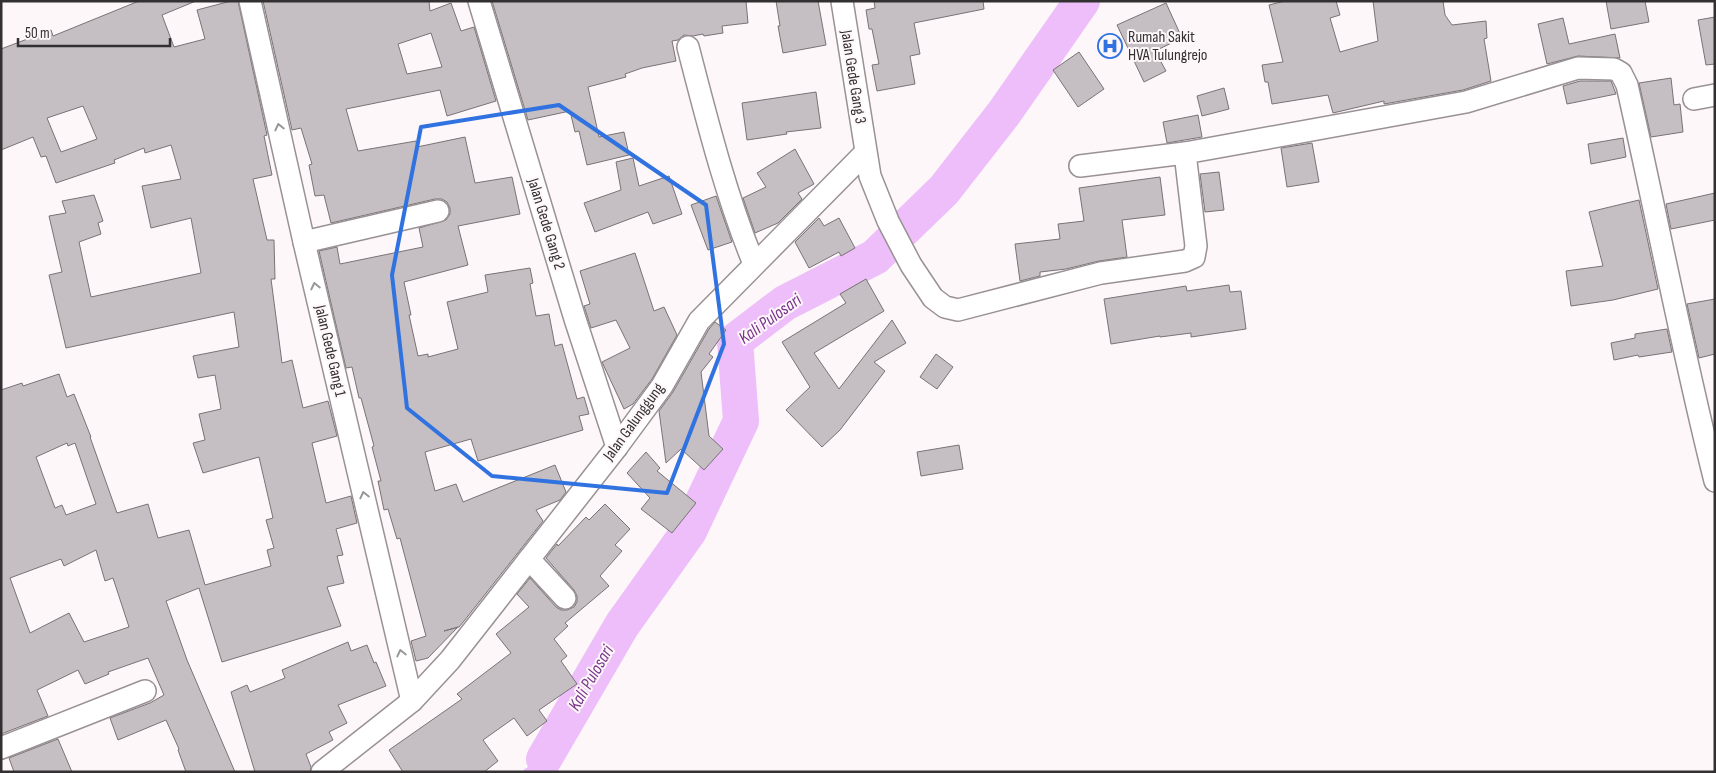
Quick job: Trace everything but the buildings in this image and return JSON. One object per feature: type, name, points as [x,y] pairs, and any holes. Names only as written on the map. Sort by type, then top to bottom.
[{"type":"street","name":"Jalan Gede Gang 1","points":[[250,1],[304,242],[412,701]]},
{"type":"street","name":"Jalan Gede Gang 2","points":[[479,1],[575,319],[617,447]]},
{"type":"street","name":"Jalan Gede Gang 3","points":[[842,1],[870,176],[888,221],[911,265],[939,303],[958,310],[1102,273],[1185,261],[1194,257],[1196,246],[1185,153]]},
{"type":"street","points":[[688,47],[712,141],[740,229],[754,264]]},
{"type":"street","points":[[1080,166],[1185,153],[1466,102],[1578,68],[1614,69],[1620,73],[1627,85],[1715,481]]},
{"type":"street","name":"Jalan Galunggung","points":[[322,772],[412,701],[450,660],[617,447],[662,386],[699,321],[865,153]]},
{"type":"street","points":[[304,242],[438,211]]},
{"type":"street","points":[[529,558],[565,598]]},
{"type":"street","points":[[1,748],[146,691]]},
{"type":"highlighted area","points":[[559,105],[706,205],[724,344],[667,493],[492,476],[407,408],[392,275],[421,127]]},
{"type":"waterway","name":"Kali Pulosari","points":[[544,759],[622,625],[689,531],[741,421],[735,341],[785,303],[875,257],[944,190],[1004,113],[1082,1]]},
{"type":"waterway","points":[[544,759],[545,772]]},
{"type":"waterway","points":[[526,772],[544,759]]},
{"type":"place","name":"Rumah Sakit HVA Tulungrejo","points":[[1110,46]]}]
